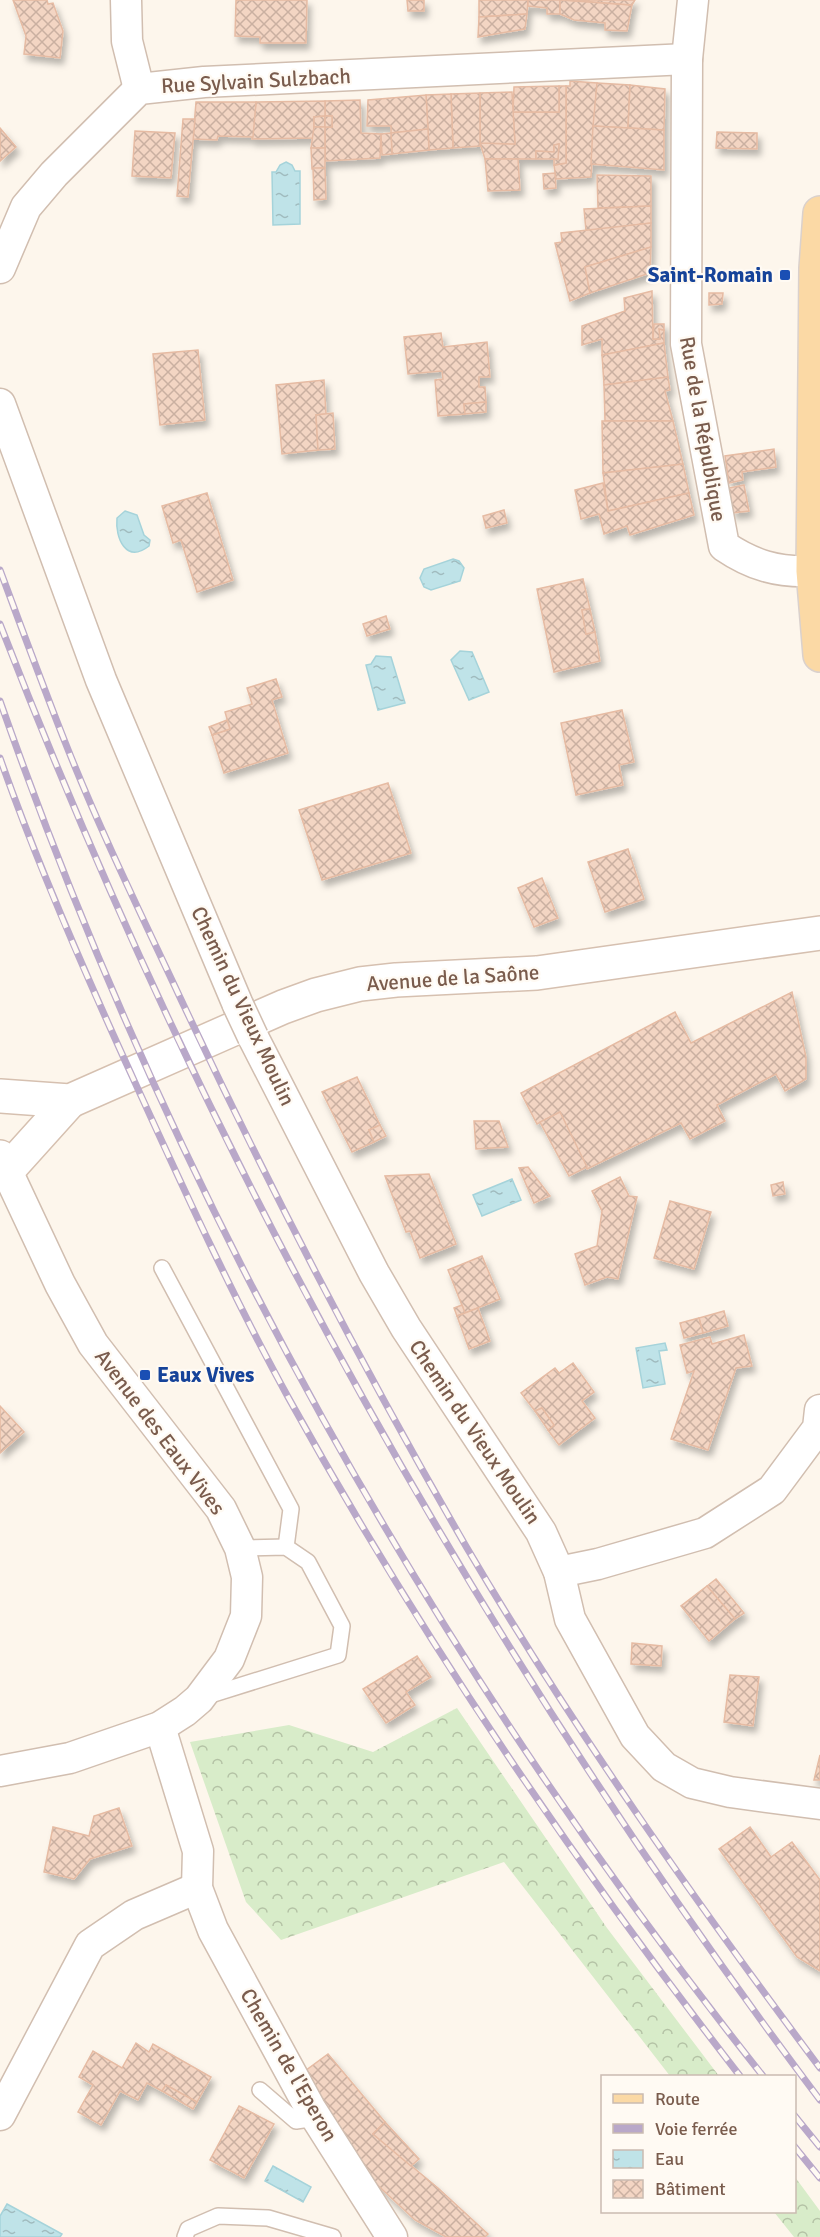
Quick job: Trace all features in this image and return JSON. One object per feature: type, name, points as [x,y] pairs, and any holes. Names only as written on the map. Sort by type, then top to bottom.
[{"type":"main road","points":[[820,213],[813,571],[820,655]]},
{"type":"main road","name":"Avenue de la Saône","points":[[3,1164],[70,1101],[283,1007],[316,995],[360,984],[537,973],[820,933]]},
{"type":"main road","name":"Avenue de la Saône","points":[[0,1096],[70,1101]]},
{"type":"street","points":[[126,0],[127,41],[139,89]]},
{"type":"street","name":"Rue de la République","points":[[693,0],[687,59],[686,344],[723,546],[750,563],[795,572],[813,571]]},
{"type":"street","name":"Rue Sylvain Sulzbach","points":[[0,268],[26,207],[54,174],[139,89],[204,82],[687,59]]},
{"type":"street","name":"Chemin du Vieux Moulin","points":[[0,404],[101,680],[253,1037],[374,1272],[441,1384],[541,1532],[559,1572],[570,1619],[634,1736],[664,1767],[692,1783],[730,1792],[820,1804]]},
{"type":"street","name":"Avenue des Eaux Vives","points":[[3,1164],[60,1284],[93,1344],[221,1509],[240,1548],[248,1577],[246,1616],[229,1659],[198,1699],[160,1727]]},
{"type":"street","points":[[559,1572],[598,1564],[705,1533],[772,1490],[818,1428],[820,1410]]},
{"type":"street","points":[[0,1771],[69,1758],[160,1727],[198,1851],[197,1888],[134,1915],[90,1945],[0,2115]]},
{"type":"street","name":"Chemin de l'Eperon","points":[[197,1888],[213,1930],[316,2118],[390,2237]]},
{"type":"lane","points":[[162,1268],[291,1509],[286,1547]]},
{"type":"lane","points":[[198,1699],[338,1655],[342,1626],[308,1562],[286,1547],[240,1548]]},
{"type":"lane","points":[[260,2090],[296,2121],[316,2118]]},
{"type":"lane","points":[[185,2237],[188,2229],[218,2216],[268,2218],[333,2237]]},
{"type":"green space","points":[[457,1708],[607,1928],[718,2075],[669,2075],[504,1862],[281,1940],[246,1902],[190,1742],[289,1725],[373,1752]]},
{"type":"green space","points":[[796,2178],[820,2211],[820,2237],[794,2237],[775,2213],[796,2213]]},
{"type":"water","points":[[286,162],[292,165],[295,171],[300,171],[300,224],[273,225],[272,172],[276,172],[280,165]]},
{"type":"water","points":[[125,511],[137,515],[144,535],[150,540],[149,546],[141,551],[128,550],[120,540],[117,518]]},
{"type":"water","points":[[453,559],[459,561],[464,568],[460,581],[431,590],[424,587],[420,578],[424,569]]},
{"type":"water","points":[[460,651],[472,652],[489,692],[469,700],[451,660]]},
{"type":"water","points":[[376,656],[391,657],[405,703],[378,710],[366,665],[371,664]]},
{"type":"water","points":[[512,1179],[521,1200],[482,1216],[473,1195]]},
{"type":"water","points":[[665,1343],[667,1350],[659,1351],[665,1384],[643,1388],[636,1348]]},
{"type":"water","points":[[273,2166],[311,2187],[303,2202],[265,2181]]},
{"type":"water","points":[[7,2204],[62,2234],[60,2237],[0,2237],[0,2216]]},
{"type":"building","points":[[13,0],[47,0],[48,4],[53,3],[63,31],[60,58],[24,54],[26,36]]},
{"type":"building","points":[[236,0],[307,0],[306,43],[260,43],[260,37],[235,36]]},
{"type":"building","points":[[407,0],[424,0],[424,11],[408,11]]},
{"type":"building","points":[[479,0],[528,0],[527,14],[479,17]]},
{"type":"building","points":[[528,0],[560,0],[560,14],[547,14],[547,8],[528,6]]},
{"type":"building","points":[[560,0],[632,5],[627,31],[605,30],[605,23],[574,20],[560,14]]},
{"type":"building","points":[[568,0],[635,0],[632,5]]},
{"type":"building","points":[[527,14],[525,29],[478,37],[479,17]]},
{"type":"building","points":[[570,81],[597,83],[591,177],[556,179],[554,165],[566,163],[566,86],[570,86]]},
{"type":"building","points":[[597,83],[630,85],[628,128],[593,126]]},
{"type":"building","points":[[630,85],[665,89],[664,130],[628,128]]},
{"type":"building","points":[[559,86],[566,86],[566,163],[554,165],[554,159],[558,159],[559,144],[554,145],[554,152],[536,151],[536,159],[485,159],[480,143],[515,144],[513,112],[559,112]]},
{"type":"building","points":[[559,86],[559,112],[513,112],[514,87]]},
{"type":"building","points":[[512,92],[515,144],[480,143],[480,93]]},
{"type":"building","points":[[480,93],[480,146],[453,148],[451,94]]},
{"type":"building","points":[[451,94],[453,148],[429,150],[426,95]]},
{"type":"building","points":[[426,95],[428,129],[391,133],[391,126],[367,126],[368,100]]},
{"type":"building","points":[[360,100],[361,133],[381,134],[380,158],[325,161],[325,127],[332,127],[332,116],[325,116],[325,101]]},
{"type":"building","points":[[325,101],[325,116],[314,117],[314,138],[252,139],[256,102]]},
{"type":"building","points":[[196,102],[256,102],[253,137],[218,136],[217,140],[193,139]]},
{"type":"building","points":[[325,116],[325,127],[314,127],[314,117]]},
{"type":"building","points":[[325,116],[332,116],[332,127],[325,127]]},
{"type":"building","points":[[183,119],[195,119],[188,197],[177,196]]},
{"type":"building","points":[[593,126],[664,130],[664,170],[591,164]]},
{"type":"building","points":[[314,127],[325,127],[325,148],[311,148]]},
{"type":"building","points":[[0,128],[16,147],[0,161]]},
{"type":"building","points":[[428,129],[429,150],[392,154],[391,133]]},
{"type":"building","points":[[135,131],[175,133],[171,178],[132,176]]},
{"type":"building","points":[[717,132],[757,133],[757,149],[716,148]]},
{"type":"building","points":[[391,133],[392,154],[382,155],[381,134]]},
{"type":"building","points":[[559,144],[558,159],[536,159],[536,151],[554,152],[554,145]]},
{"type":"building","points":[[311,148],[325,148],[325,168],[312,169]]},
{"type":"building","points":[[485,159],[518,159],[520,190],[488,191]]},
{"type":"building","points":[[313,168],[325,168],[326,199],[314,200]]},
{"type":"building","points":[[555,173],[556,188],[544,189],[543,174]]},
{"type":"building","points":[[597,175],[651,176],[651,206],[598,208]]},
{"type":"building","points":[[651,206],[651,223],[586,231],[584,209]]},
{"type":"building","points":[[651,223],[651,247],[585,267],[590,293],[570,301],[555,243],[562,242],[561,233]]},
{"type":"building","points":[[651,247],[650,273],[590,293],[585,267]]},
{"type":"building","points":[[652,291],[653,339],[660,339],[659,329],[664,330],[664,343],[602,355],[602,339],[582,345],[582,326],[625,311],[624,298]]},
{"type":"building","points":[[709,293],[723,293],[722,304],[709,305]]},
{"type":"building","points":[[654,324],[664,324],[664,330],[659,329],[660,339],[653,339]]},
{"type":"building","points":[[441,333],[443,347],[487,342],[490,377],[479,377],[479,387],[485,387],[486,402],[464,404],[465,414],[438,416],[435,380],[443,379],[442,371],[408,374],[404,337]]},
{"type":"building","points":[[664,343],[668,377],[604,385],[602,355]]},
{"type":"building","points":[[198,350],[205,420],[160,425],[153,354]]},
{"type":"building","points":[[668,377],[670,390],[665,391],[673,421],[605,421],[604,385]]},
{"type":"building","points":[[324,380],[326,414],[316,415],[318,450],[282,454],[276,385]]},
{"type":"building","points":[[486,402],[486,412],[465,414],[464,404]]},
{"type":"building","points":[[333,413],[335,449],[318,450],[316,415]]},
{"type":"building","points":[[602,421],[673,421],[683,464],[603,473]]},
{"type":"building","points":[[774,449],[776,467],[742,472],[743,480],[729,483],[725,456]]},
{"type":"building","points":[[683,464],[689,493],[608,511],[603,473]]},
{"type":"building","points":[[603,483],[608,511],[689,493],[694,515],[630,535],[627,526],[604,534],[599,514],[581,519],[575,490]]},
{"type":"building","points":[[744,485],[749,511],[733,513],[729,488]]},
{"type":"building","points":[[207,493],[233,580],[197,592],[181,540],[173,543],[162,506]]},
{"type":"building","points":[[504,510],[507,523],[486,528],[483,516]]},
{"type":"building","points":[[583,579],[590,609],[582,610],[586,634],[595,632],[600,661],[554,672],[537,589]]},
{"type":"building","points":[[590,609],[595,632],[586,634],[582,610]]},
{"type":"building","points":[[386,616],[390,629],[367,636],[363,624]]},
{"type":"building","points":[[276,679],[282,697],[272,700],[288,753],[224,773],[212,735],[230,729],[225,712],[252,704],[247,688]]},
{"type":"building","points":[[622,710],[634,762],[619,765],[623,785],[576,795],[561,723]]},
{"type":"building","points":[[227,720],[230,729],[212,735],[209,727]]},
{"type":"building","points":[[388,783],[411,853],[322,880],[299,810]]},
{"type":"building","points":[[628,849],[644,899],[605,912],[588,862]]},
{"type":"building","points":[[542,878],[558,918],[534,927],[518,888]]},
{"type":"building","points":[[792,992],[806,1057],[806,1079],[785,1091],[776,1074],[717,1105],[725,1121],[690,1139],[681,1123],[587,1169],[560,1112],[537,1124],[521,1093],[675,1012],[691,1043]]},
{"type":"building","points":[[357,1077],[380,1125],[369,1130],[374,1142],[352,1152],[322,1092]]},
{"type":"building","points":[[560,1112],[587,1167],[569,1176],[540,1122]]},
{"type":"building","points":[[474,1121],[499,1121],[508,1147],[476,1149]]},
{"type":"building","points":[[380,1125],[386,1136],[374,1142],[369,1130]]},
{"type":"building","points":[[528,1167],[550,1196],[534,1203],[519,1168]]},
{"type":"building","points":[[429,1174],[456,1244],[420,1258],[410,1231],[406,1232],[385,1176]]},
{"type":"building","points":[[620,1177],[629,1196],[637,1197],[618,1279],[607,1277],[585,1285],[575,1254],[597,1246],[602,1211],[592,1191]]},
{"type":"building","points":[[783,1182],[785,1194],[773,1196],[771,1185]]},
{"type":"building","points":[[670,1201],[711,1212],[694,1269],[654,1258]]},
{"type":"building","points":[[482,1256],[500,1299],[465,1313],[448,1270]]},
{"type":"building","points":[[462,1305],[465,1313],[457,1316],[454,1308]]},
{"type":"building","points":[[478,1308],[490,1341],[469,1349],[457,1316]]},
{"type":"building","points":[[724,1311],[728,1326],[703,1333],[699,1318]]},
{"type":"building","points":[[699,1318],[703,1333],[684,1338],[680,1323]]},
{"type":"building","points":[[744,1335],[752,1366],[736,1368],[708,1450],[671,1439],[694,1371],[687,1373],[680,1345],[710,1337],[712,1344]]},
{"type":"building","points":[[573,1363],[594,1392],[582,1401],[595,1418],[559,1445],[548,1430],[554,1425],[542,1408],[535,1411],[521,1393],[555,1368],[559,1373]]},
{"type":"building","points":[[0,1406],[24,1432],[0,1453]]},
{"type":"building","points":[[542,1408],[554,1425],[548,1430],[535,1411]]},
{"type":"building","points":[[716,1579],[744,1613],[735,1619],[707,1586]]},
{"type":"building","points":[[707,1586],[735,1619],[709,1641],[681,1606]]},
{"type":"building","points":[[632,1643],[662,1646],[661,1666],[631,1664]]},
{"type":"building","points":[[417,1656],[431,1677],[406,1692],[415,1705],[386,1723],[363,1689]]},
{"type":"building","points":[[730,1675],[759,1677],[753,1726],[724,1722]]},
{"type":"building","points":[[820,1755],[820,1780],[814,1780]]},
{"type":"building","points":[[119,1808],[132,1846],[90,1859],[74,1879],[44,1872],[53,1827],[89,1836],[94,1816]]},
{"type":"building","points":[[750,1827],[771,1857],[792,1842],[820,1880],[820,1971],[797,1957],[719,1849]]},
{"type":"building","points":[[136,2043],[149,2052],[153,2044],[211,2077],[197,2102],[166,2085],[162,2091],[147,2083],[138,2100],[120,2091],[101,2125],[78,2112],[93,2085],[79,2077],[93,2051],[122,2068]]},
{"type":"building","points":[[328,2054],[385,2122],[373,2134],[438,2188],[488,2234],[485,2237],[446,2237],[415,2220],[371,2179],[305,2071]]},
{"type":"building","points":[[166,2085],[197,2102],[193,2109],[162,2091]]},
{"type":"building","points":[[239,2106],[274,2124],[244,2178],[210,2160]]},
{"type":"building","points":[[385,2122],[419,2159],[411,2166],[373,2134]]},
{"type":"railway","points":[[0,570],[67,747],[120,870],[245,1133],[390,1411],[507,1615],[592,1748],[681,1878],[820,2068]]},
{"type":"railway","points":[[0,624],[80,821],[167,1015],[259,1204],[359,1390],[464,1573],[576,1752],[695,1928],[820,2100]]},
{"type":"railway","points":[[0,701],[69,886],[146,1068],[231,1246],[324,1420],[423,1591],[530,1757],[643,1919],[762,2075]]},
{"type":"railway","points":[[0,758],[42,870],[106,1018],[202,1227],[288,1397],[391,1574],[501,1745],[617,1913],[739,2075]]},
{"type":"railway","points":[[796,2117],[820,2147]]},
{"type":"railway","points":[[796,2148],[820,2178]]},
{"type":"place","name":"Saint-Romain","points":[[785,275]]},
{"type":"place","name":"Eaux Vives","points":[[145,1375]]}]
